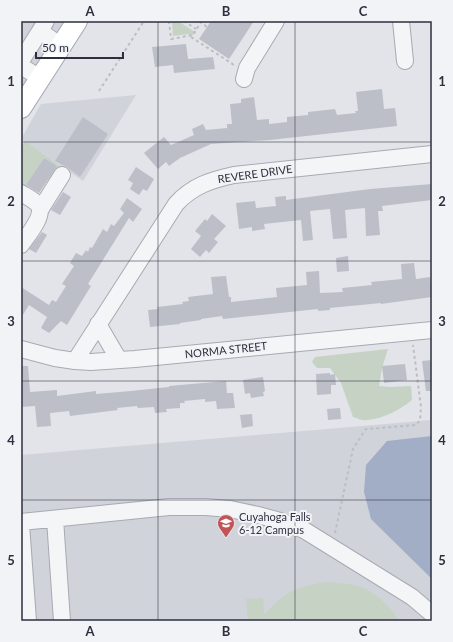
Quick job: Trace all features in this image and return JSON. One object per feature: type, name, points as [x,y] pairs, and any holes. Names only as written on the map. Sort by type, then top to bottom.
[{"type":"main road","points":[[21,108],[77,21]]},
{"type":"street","points":[[242,73],[247,68],[276,21]]},
{"type":"street","points":[[401,21],[405,61]]},
{"type":"street","points":[[21,61],[43,26],[61,46]]},
{"type":"street","points":[[21,66],[40,78]]},
{"type":"street","name":"REVERE DRIVE","points":[[75,361],[176,204],[182,197],[199,186],[216,179],[234,175],[432,154]]},
{"type":"street","points":[[22,243],[35,226],[40,210],[62,176]]},
{"type":"street","points":[[21,192],[38,204],[40,210]]},
{"type":"street","points":[[98,324],[119,360]]},
{"type":"street","name":"NORMA STREET","points":[[21,349],[55,358],[91,362],[432,330]]},
{"type":"street","points":[[28,621],[21,523],[169,508],[206,507],[230,509],[280,521],[304,530],[412,597],[432,614]]},
{"type":"street","points":[[55,519],[62,621]]},
{"type":"path","points":[[99,91],[144,21]]},
{"type":"path","points":[[169,21],[171,39],[193,36],[201,22],[208,27]]},
{"type":"path","points":[[184,21],[196,29]]},
{"type":"path","points":[[190,36],[242,73]]},
{"type":"path","points":[[328,545],[334,535],[353,449],[366,429],[416,425],[420,420],[421,407],[412,332]]},
{"type":"shaded area","points":[[21,21],[77,21],[21,108]]},
{"type":"shaded area","points":[[136,95],[83,181],[21,139],[41,104]]},
{"type":"shaded area","name":"Cuyahoga Falls 6-12 Campus","points":[[432,420],[432,621],[21,621],[21,455]]},
{"type":"green space","points":[[172,21],[178,21],[195,32],[192,36],[189,34],[173,36]]},
{"type":"green space","points":[[25,141],[63,168],[55,182],[48,179],[56,166],[44,158],[25,187],[21,184],[21,148]]},
{"type":"green space","points":[[388,349],[382,368],[379,386],[411,386],[412,400],[390,414],[371,420],[362,420],[353,417],[341,383],[330,368],[317,368],[312,362],[315,357]]},
{"type":"green space","points":[[326,582],[344,583],[367,590],[380,598],[391,609],[399,621],[248,621],[246,599],[263,598],[264,615],[279,600],[292,591],[298,588]]},
{"type":"water","points":[[432,436],[432,579],[371,519],[364,492],[366,465],[387,441]]},
{"type":"building","points":[[211,21],[254,21],[229,59],[199,39]]},
{"type":"building","points":[[186,44],[188,59],[213,57],[215,69],[174,73],[173,65],[155,67],[152,47]]},
{"type":"building","points":[[382,89],[384,109],[395,108],[397,126],[270,140],[211,144],[180,158],[169,166],[166,162],[158,169],[144,153],[164,137],[171,145],[194,135],[192,129],[203,124],[206,130],[227,128],[227,124],[232,124],[230,104],[241,103],[241,99],[254,97],[257,120],[269,119],[269,124],[287,122],[287,117],[308,115],[308,112],[335,109],[337,115],[356,113],[355,111],[358,111],[356,92]]},
{"type":"building","points":[[83,117],[108,134],[80,177],[67,167],[55,161]]},
{"type":"building","points":[[44,158],[57,166],[39,193],[26,185]]},
{"type":"building","points":[[136,167],[154,179],[147,191],[143,189],[139,195],[130,189],[133,183],[128,180]]},
{"type":"building","points":[[432,184],[432,200],[382,206],[383,211],[378,211],[380,235],[366,236],[365,208],[345,210],[347,238],[333,239],[330,209],[310,211],[313,240],[303,241],[301,220],[264,224],[265,229],[252,231],[252,227],[239,229],[236,203],[255,201],[256,208],[276,206],[275,197],[286,196],[286,200],[370,189]]},
{"type":"building","points":[[63,192],[71,197],[60,215],[51,210]]},
{"type":"building","points":[[127,198],[142,209],[133,222],[129,218],[88,284],[91,286],[67,325],[61,321],[49,333],[41,328],[47,317],[29,305],[21,318],[21,287],[49,305],[52,300],[56,302],[66,286],[62,284],[74,266],[70,263],[76,253],[82,256],[86,250],[88,252],[103,229],[107,232],[111,224],[114,226],[124,213],[120,209]]},
{"type":"building","points":[[212,214],[226,226],[214,239],[218,242],[209,253],[206,250],[200,257],[191,249],[201,236],[195,231],[205,219],[207,221]]},
{"type":"building","points":[[42,232],[47,235],[36,253],[29,249]]},
{"type":"building","points":[[348,256],[349,271],[337,272],[336,258]]},
{"type":"building","points":[[414,263],[416,279],[430,277],[432,297],[381,304],[330,308],[330,310],[318,311],[318,309],[223,319],[222,316],[180,324],[150,327],[148,310],[158,309],[157,307],[183,304],[182,302],[189,301],[188,297],[213,294],[211,277],[226,276],[231,302],[277,297],[276,288],[307,285],[306,272],[319,271],[320,293],[343,292],[342,288],[372,285],[371,282],[402,279],[401,264]]},
{"type":"building","points":[[432,360],[432,391],[426,391],[422,361]]},
{"type":"building","points":[[405,364],[407,380],[384,383],[382,366]]},
{"type":"building","points":[[21,366],[28,366],[30,392],[57,390],[57,396],[96,391],[96,394],[131,391],[226,381],[227,393],[233,393],[235,408],[217,409],[216,401],[205,402],[205,399],[184,401],[185,403],[180,403],[180,408],[166,409],[167,412],[155,413],[154,407],[138,408],[137,406],[70,416],[69,411],[50,413],[51,426],[37,427],[35,406],[21,407]]},
{"type":"building","points":[[330,373],[330,375],[335,374],[336,385],[331,385],[331,394],[317,395],[316,374]]},
{"type":"building","points":[[263,377],[265,391],[263,392],[264,396],[251,398],[250,393],[245,394],[243,380]]},
{"type":"building","points":[[340,408],[341,419],[328,420],[327,409]]},
{"type":"building","points":[[252,414],[253,426],[242,428],[240,415]]},
{"type":"place","name":"Cuyahoga Falls 6-12 Campus","points":[[226,538]]}]
